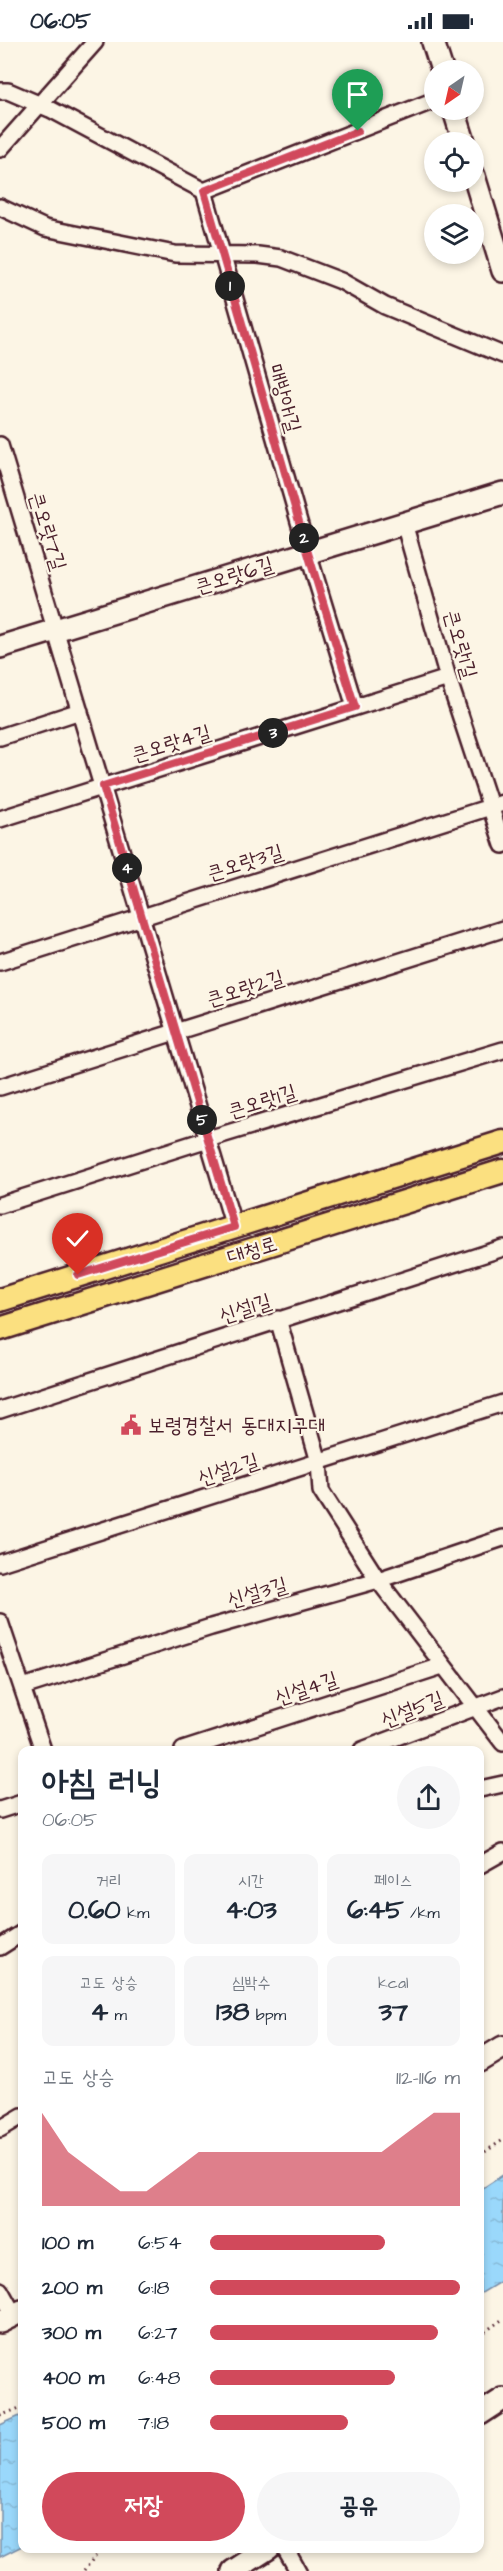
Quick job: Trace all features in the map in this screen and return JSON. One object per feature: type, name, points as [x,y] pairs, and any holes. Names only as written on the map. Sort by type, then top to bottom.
[{"type":"main road","name":"대청로","points":[[0,1300],[503,1142]]},
{"type":"main road","name":"대청로","points":[[0,1329],[503,1171]]},
{"type":"street","points":[[0,149],[95,42]]},
{"type":"street","points":[[433,42],[439,60]]},
{"type":"street","points":[[0,91],[8,91],[38,105],[204,191],[424,104]]},
{"type":"street","name":"매방아1길","points":[[204,191],[308,553]]},
{"type":"street","points":[[479,192],[503,271]]},
{"type":"street","points":[[0,207],[45,228],[175,254],[258,255],[281,258],[341,281],[385,306],[503,356]]},
{"type":"street","name":"큰오랏7길","points":[[0,444],[234,1227]]},
{"type":"street","name":"큰오랏6길","points":[[0,647],[503,493]]},
{"type":"street","name":"큰오랏1길","points":[[404,523],[448,678],[496,805],[503,845]]},
{"type":"street","points":[[308,553],[355,707]]},
{"type":"street","name":"큰오랏4길","points":[[0,819],[448,678]]},
{"type":"street","points":[[0,737],[80,711]]},
{"type":"street","name":"큰오랏3길","points":[[0,962],[496,805]]},
{"type":"street","name":"큰오랏2길","points":[[0,1087],[503,929]]},
{"type":"street","name":"큰오랏1길","points":[[0,1205],[208,1139],[503,1050]]},
{"type":"street","name":"신설1길","points":[[0,1410],[503,1248]]},
{"type":"street","points":[[278,1319],[319,1462],[321,1491],[378,1580],[442,1666],[476,1706]]},
{"type":"street","name":"신설2길","points":[[0,1563],[503,1403]]},
{"type":"street","name":"신설3길","points":[[23,1687],[211,1627],[378,1580],[503,1538]]},
{"type":"street","points":[[0,1622],[42,1746]]},
{"type":"street","name":"신설4길","points":[[195,1746],[442,1666]]},
{"type":"street","name":"신설5길","points":[[373,1746],[503,1697]]},
{"type":"street","name":"신설5길","points":[[476,1706],[503,1743]]},
{"type":"street","points":[[484,1788],[503,1784]]},
{"type":"street","points":[[0,1810],[18,1804]]},
{"type":"street","points":[[484,1863],[503,1852]]},
{"type":"street","points":[[0,1947],[18,1936]]},
{"type":"street","points":[[484,2059],[503,2048]]},
{"type":"street","points":[[0,2129],[18,2118]]},
{"type":"street","points":[[0,2290],[9,2315]]},
{"type":"street","points":[[484,2412],[502,2401]]},
{"type":"street","points":[[233,2571],[261,2553]]},
{"type":"street","points":[[288,2553],[298,2571]]},
{"type":"path","points":[[484,2152],[503,2140]]},
{"type":"path","points":[[484,2332],[503,2319]]},
{"type":"path","points":[[0,2416],[18,2409]]},
{"type":"path","points":[[84,2571],[97,2553]]},
{"type":"water","points":[[503,2175],[503,2280],[484,2292],[484,2187]]},
{"type":"water","points":[[18,2417],[18,2548],[0,2557],[0,2425]]},
{"type":"place","name":"보령경찰서 동대지구대","points":[[131,1425]]},
{"type":"route","points":[[78,1275],[234,1227],[103,786],[355,707],[308,553],[204,191],[358,131]]}]
